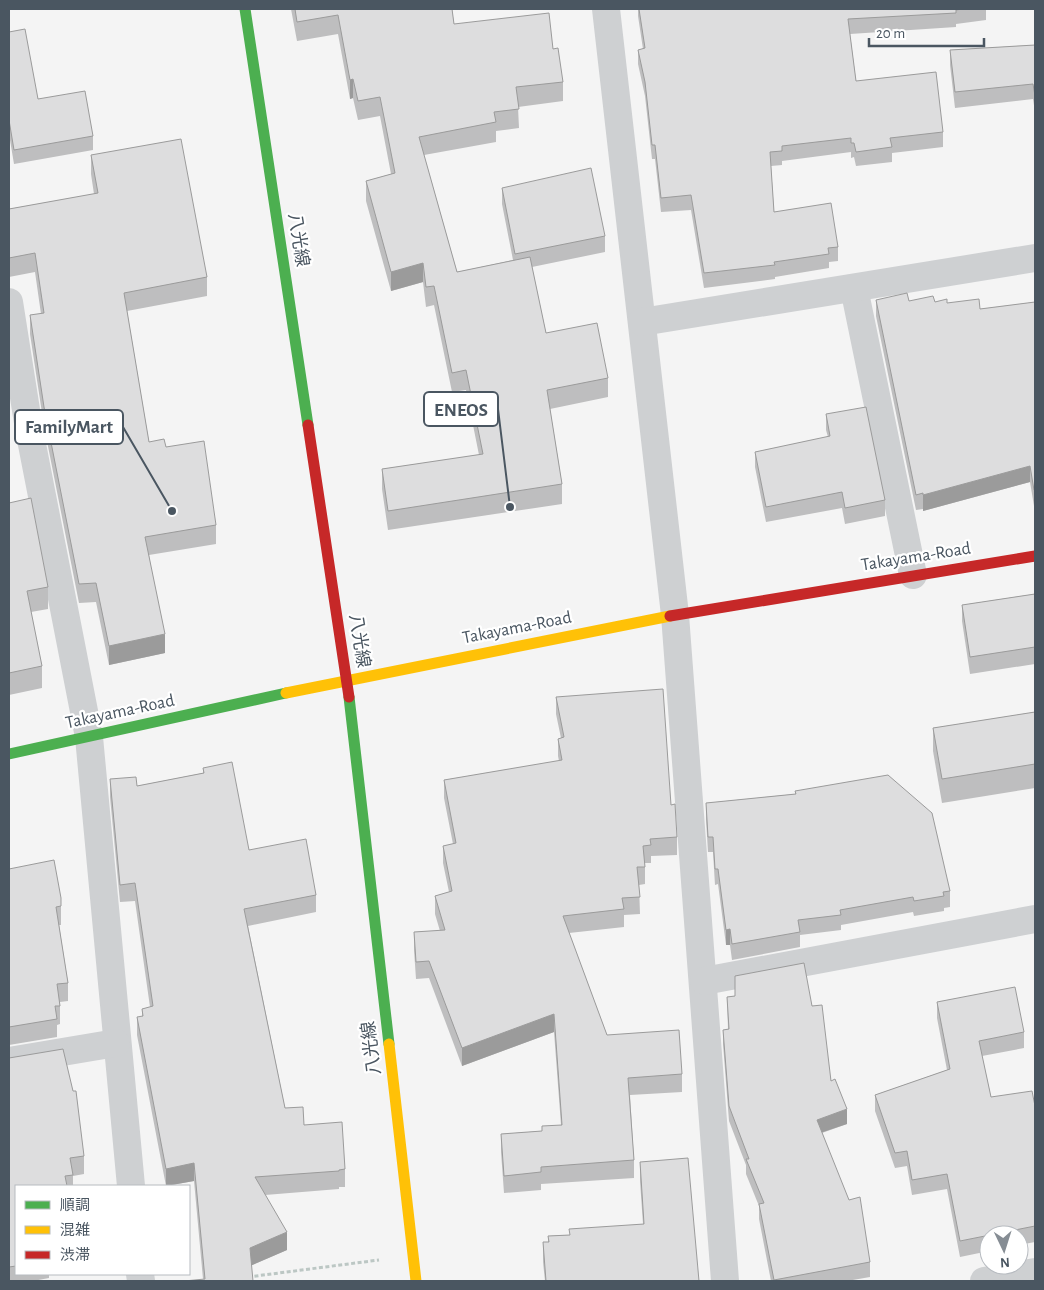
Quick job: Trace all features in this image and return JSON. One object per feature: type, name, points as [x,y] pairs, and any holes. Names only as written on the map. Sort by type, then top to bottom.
[{"type":"street","name":"八光線","points":[[245,9],[347,679],[416,1281]]},
{"type":"street","points":[[606,9],[676,615],[725,1281]]},
{"type":"street","points":[[642,322],[1035,258]]},
{"type":"street","points":[[854,288],[913,575]]},
{"type":"street","points":[[9,302],[19,431],[89,737],[116,1043],[131,1185]]},
{"type":"street","name":"Takayama-Road","points":[[9,754],[347,679],[676,615],[1035,556]]},
{"type":"street","points":[[704,981],[1035,919]]},
{"type":"street","points":[[9,1061],[116,1043]]},
{"type":"street","points":[[984,1281],[1035,1272]]},
{"type":"path","points":[[240,1278],[414,1256]]},
{"type":"building","points":[[295,9],[452,9],[454,24],[549,13],[553,49],[558,48],[563,82],[516,87],[519,109],[494,112],[496,122],[419,137],[457,272],[530,257],[546,333],[597,323],[608,378],[547,390],[562,484],[388,511],[382,469],[483,454],[466,370],[452,373],[434,286],[426,287],[423,263],[391,272],[366,181],[395,173],[380,97],[358,101],[353,79],[350,80],[338,15],[297,22]]},
{"type":"building","points":[[639,9],[962,9],[956,10],[956,13],[848,19],[856,81],[936,72],[943,132],[890,138],[892,147],[856,152],[854,143],[851,143],[851,138],[782,146],[782,151],[770,152],[774,212],[831,203],[838,247],[828,248],[829,254],[774,262],[775,265],[704,273],[691,195],[661,198],[655,145],[652,145],[645,82],[638,50],[645,48]]},
{"type":"building","points":[[25,29],[38,99],[85,91],[93,136],[14,150],[9,120],[9,32]]},
{"type":"building","points":[[1035,45],[1035,96],[1033,84],[955,92],[950,50]]},
{"type":"building","points":[[181,139],[207,277],[124,293],[149,442],[164,439],[166,447],[204,441],[216,525],[145,537],[165,634],[109,646],[96,583],[79,584],[44,407],[30,315],[44,313],[35,253],[9,258],[9,209],[98,193],[91,155]]},
{"type":"building","points":[[591,168],[605,236],[515,254],[502,188]]},
{"type":"building","points":[[907,293],[909,301],[933,296],[935,302],[947,299],[947,303],[979,299],[980,309],[1035,302],[1035,490],[1030,466],[923,495],[923,493],[916,495],[876,300]]},
{"type":"building","points":[[866,407],[885,500],[845,508],[842,492],[766,507],[755,452],[830,436],[826,414]]},
{"type":"building","points":[[31,498],[48,587],[27,591],[42,666],[9,673],[9,503]]},
{"type":"building","points":[[1035,594],[1035,647],[970,657],[962,605]]},
{"type":"building","points":[[663,689],[671,805],[675,804],[677,837],[650,839],[651,845],[643,846],[645,867],[637,867],[640,897],[622,898],[624,909],[563,916],[607,1035],[679,1030],[682,1074],[628,1078],[634,1160],[541,1167],[541,1172],[504,1176],[501,1134],[542,1131],[542,1126],[562,1125],[554,1014],[462,1048],[429,961],[416,962],[414,932],[445,930],[435,896],[452,891],[443,846],[456,843],[444,780],[562,760],[558,739],[564,737],[556,697]]},
{"type":"building","points":[[1035,712],[1035,764],[942,779],[933,728]]},
{"type":"building","points":[[232,762],[249,850],[306,839],[316,895],[244,909],[285,1108],[303,1107],[304,1125],[342,1122],[345,1169],[255,1177],[287,1232],[250,1248],[253,1281],[184,1281],[205,1279],[194,1163],[166,1169],[137,1017],[143,1016],[142,1009],[153,1006],[135,883],[120,885],[110,779],[136,777],[137,786],[204,773],[203,768]]},
{"type":"building","points":[[888,775],[932,813],[950,891],[943,892],[944,896],[914,901],[913,897],[840,910],[841,915],[798,920],[800,932],[732,944],[730,929],[726,930],[718,869],[715,869],[713,837],[708,837],[706,803],[796,794],[795,791]]},
{"type":"building","points":[[54,860],[61,898],[61,906],[56,907],[68,983],[57,984],[60,1006],[55,1006],[57,1019],[9,1027],[9,869]]},
{"type":"building","points":[[804,963],[812,1006],[822,1005],[831,1081],[835,1079],[847,1109],[817,1120],[849,1200],[860,1197],[870,1262],[774,1280],[759,1204],[764,1203],[746,1159],[749,1159],[729,1106],[723,1030],[729,1029],[727,997],[735,996],[735,976]]},
{"type":"building","points":[[1015,987],[1024,1032],[979,1041],[991,1097],[1032,1091],[1035,1106],[1035,1226],[979,1225],[979,1237],[960,1241],[947,1174],[912,1180],[907,1151],[895,1153],[875,1095],[950,1069],[937,1002]]},
{"type":"building","points":[[63,1049],[73,1091],[76,1091],[84,1156],[70,1158],[73,1175],[65,1176],[67,1185],[15,1185],[15,1266],[9,1267],[9,1058]]},
{"type":"building","points":[[688,1158],[699,1281],[546,1281],[543,1242],[549,1242],[548,1236],[570,1235],[569,1229],[644,1224],[640,1162]]},
{"type":"traffic: fast","points":[[245,9],[308,425]]},
{"type":"traffic: fast","points":[[9,754],[286,693]]},
{"type":"traffic: fast","points":[[349,697],[389,1044]]},
{"type":"traffic: slow","points":[[286,693],[670,616]]},
{"type":"traffic: slow","points":[[389,1044],[416,1281]]},
{"type":"traffic: jam","points":[[308,425],[349,697]]},
{"type":"traffic: jam","points":[[670,616],[1035,556]]},
{"type":"place","name":"ENEOS","points":[[510,507]]},
{"type":"place","name":"FamilyMart","points":[[172,511]]}]
